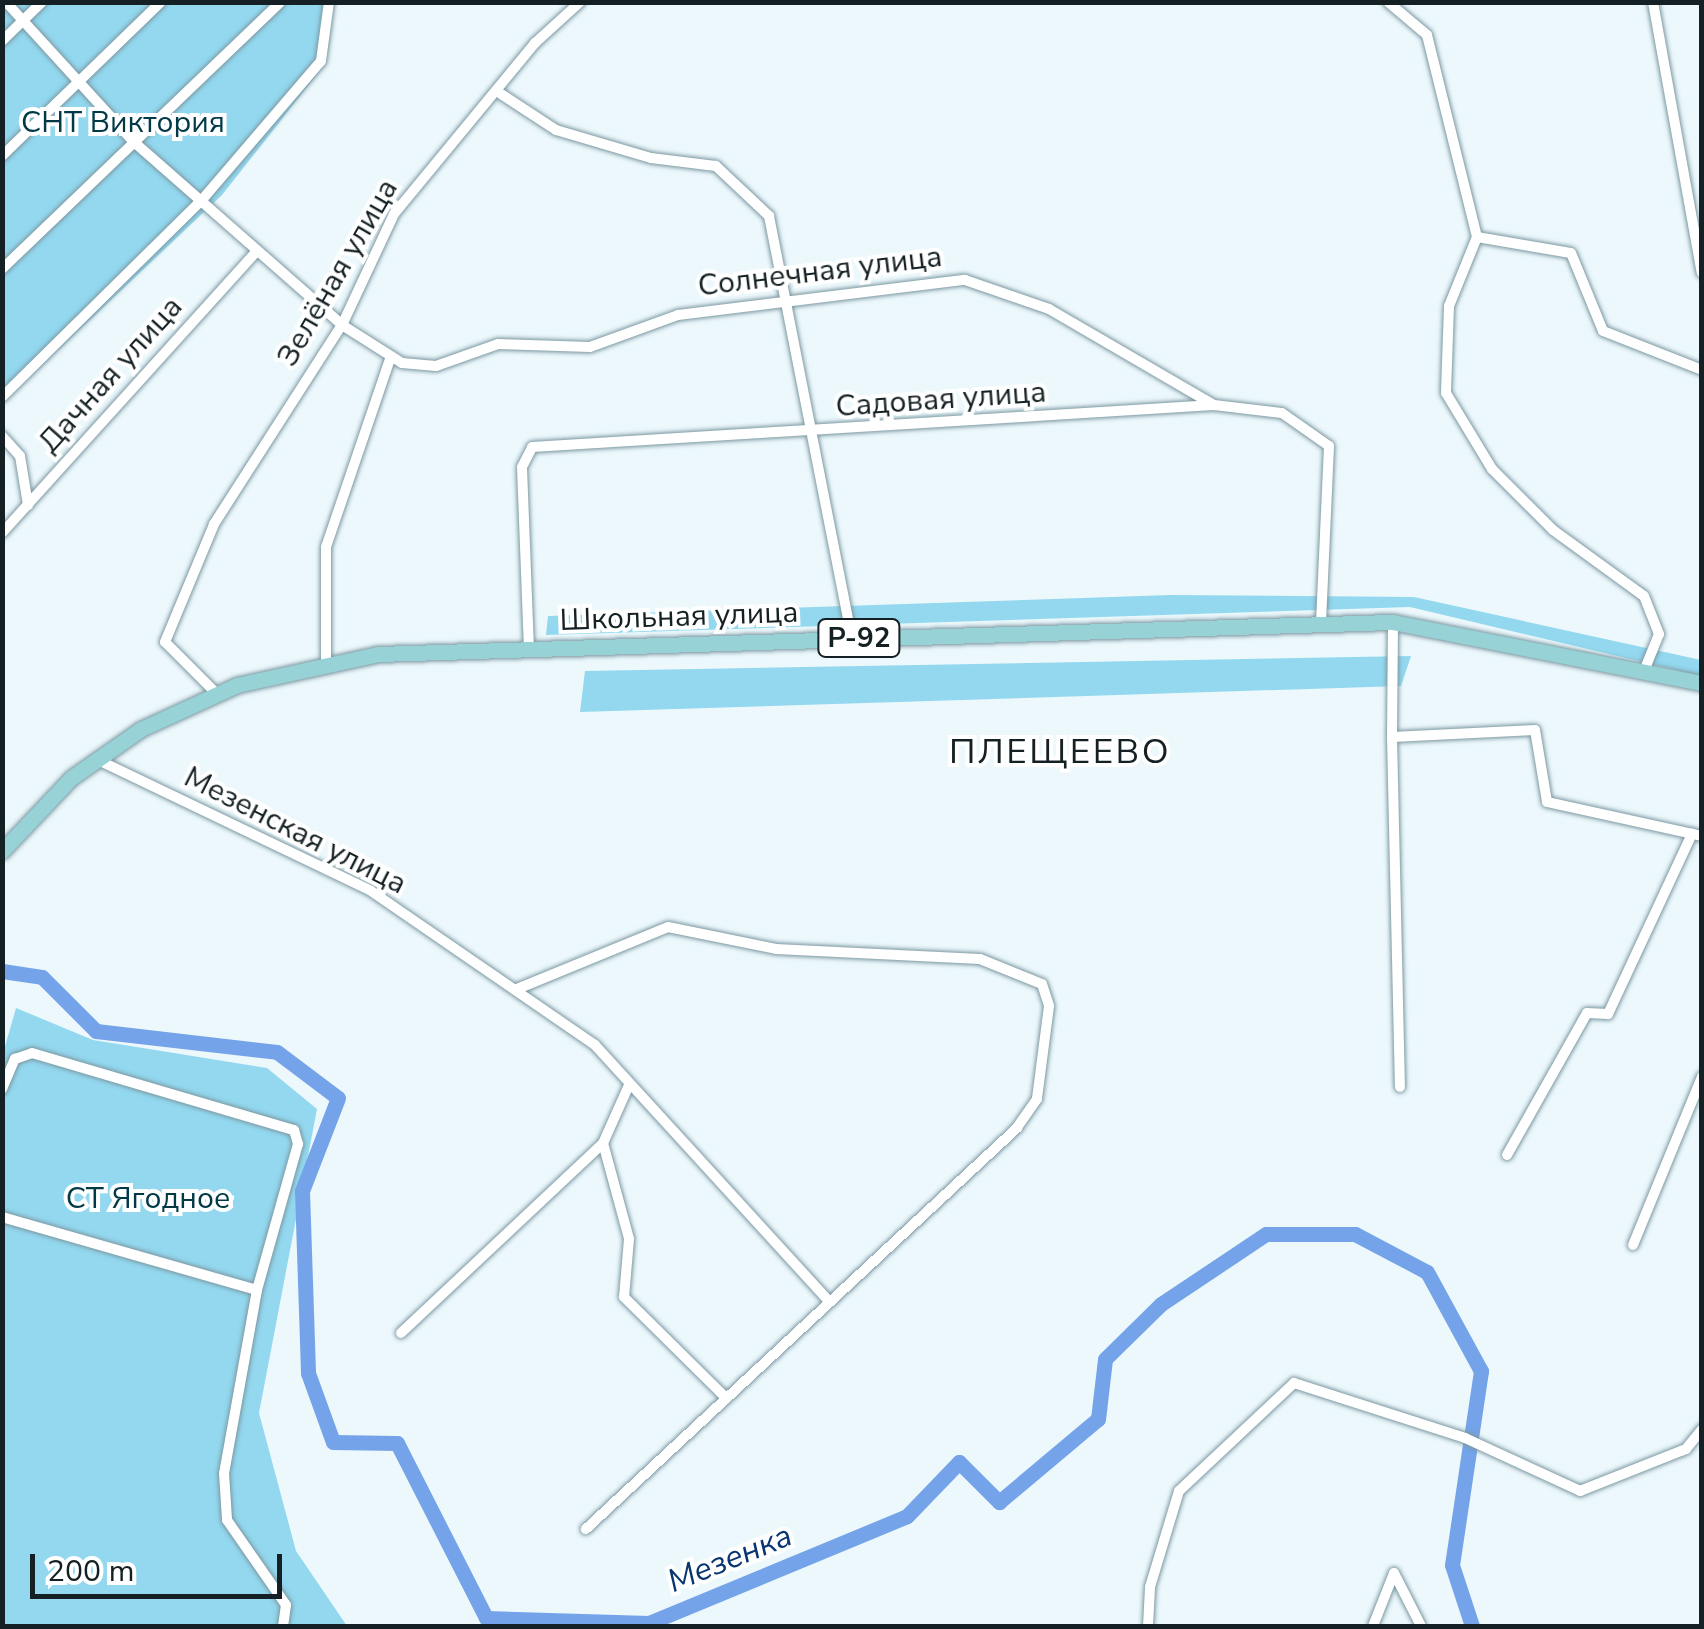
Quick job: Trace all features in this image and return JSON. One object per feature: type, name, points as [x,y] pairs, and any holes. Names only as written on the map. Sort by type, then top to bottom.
[{"type":"main road","name":"Р-92","points":[[1393,622],[1702,684]]},
{"type":"main road","name":"Школьная улица","points":[[326,662],[529,650],[1393,622]]},
{"type":"main road","name":"Р-92","points":[[2,850],[96,759],[216,692],[326,662]]},
{"type":"street","points":[[6,2],[134,142],[342,325],[390,359],[326,547],[326,662]]},
{"type":"street","points":[[2,42],[42,2]]},
{"type":"street","points":[[2,156],[161,2]]},
{"type":"street","points":[[2,269],[280,2]]},
{"type":"street","points":[[2,397],[201,202],[321,61],[329,2]]},
{"type":"street","name":"Зелёная улица","points":[[216,692],[170,654],[166,628],[214,524],[342,325],[394,214],[501,94],[535,43],[580,2]]},
{"type":"street","points":[[1388,2],[1427,35],[1477,237],[1449,306],[1446,393],[1472,449],[1553,530],[1644,596],[1659,634],[1645,670]]},
{"type":"street","points":[[1654,2],[1702,272]]},
{"type":"street","points":[[501,94],[556,130],[724,170],[769,216],[790,301],[811,434],[852,638]]},
{"type":"street","points":[[1477,237],[1570,253],[1603,331],[1702,370]]},
{"type":"street","name":"Дачная улица","points":[[2,532],[256,251]]},
{"type":"street","name":"Солнечная улица","points":[[390,359],[436,366],[498,344],[590,347],[678,314],[934,282],[991,286],[1049,308],[1214,404]]},
{"type":"street","name":"Садовая улица","points":[[529,650],[522,467],[532,447],[811,434],[1214,404],[1299,420],[1323,437],[1329,458],[1321,622]]},
{"type":"street","points":[[2,436],[20,456],[28,504]]},
{"type":"street","points":[[1393,622],[1400,1086]]},
{"type":"street","points":[[1392,737],[1535,730],[1547,802],[1697,835],[1608,1014],[1588,1013],[1507,1155]]},
{"type":"street","name":"Мезенская улица","points":[[96,759],[371,890],[595,1045],[830,1302]]},
{"type":"street","points":[[516,988],[668,927],[776,949],[980,958],[1042,984],[1049,1006],[1037,1099],[830,1302],[586,1529]]},
{"type":"street","points":[[2,1089],[15,1059],[32,1053],[294,1130],[298,1144],[257,1290],[224,1473],[227,1520],[286,1605],[283,1626]]},
{"type":"street","points":[[1633,1246],[1702,1076]]},
{"type":"street","points":[[402,1333],[603,1143],[629,1085]]},
{"type":"street","points":[[603,1143],[629,1239],[624,1297],[726,1398]]},
{"type":"street","points":[[2,1217],[257,1290]]},
{"type":"street","points":[[1148,1626],[1150,1587],[1179,1491],[1294,1384],[1466,1438],[1580,1491],[1686,1449],[1702,1429]]},
{"type":"street","points":[[1373,1626],[1394,1573],[1421,1626]]},
{"type":"green space","name":"СНТ Виктория","points":[[3,3],[334,3],[326,63],[222,195],[3,402]]},
{"type":"green space","points":[[1171,595],[1414,597],[1701,660],[1702,676],[1410,607],[546,635],[548,616]]},
{"type":"green space","points":[[1411,656],[1401,686],[580,712],[585,671]]},
{"type":"green space","name":"СТ Ягодное","points":[[16,1008],[93,1040],[267,1068],[317,1109],[259,1413],[296,1551],[347,1626],[3,1626],[2,1057]]},
{"type":"waterway","name":"Мезенка","points":[[2,971],[42,977],[96,1031],[277,1052],[338,1098],[302,1191],[308,1373],[333,1442],[397,1443],[486,1618],[649,1623],[907,1516],[959,1462],[999,1502],[1098,1419],[1105,1359],[1161,1304],[1266,1234],[1355,1234],[1427,1272],[1481,1371],[1452,1565],[1472,1626]]},
{"type":"district","name":"ПЛЕЩЕЕВО","points":[[1060,752]]}]
